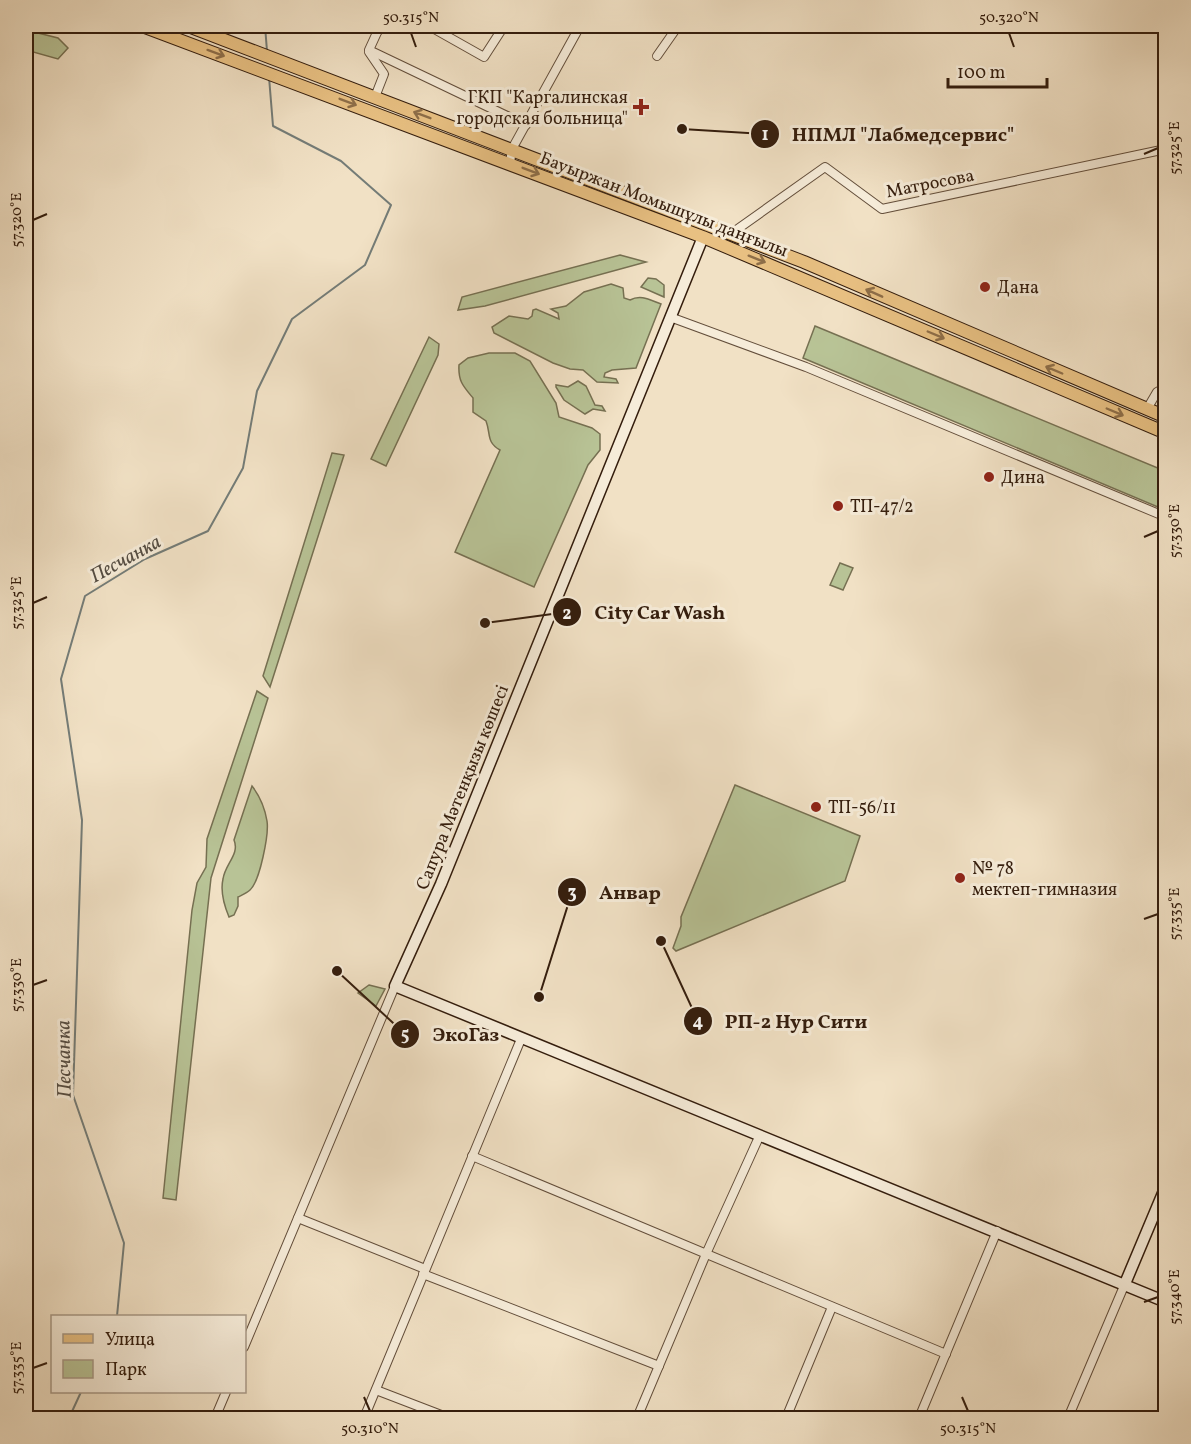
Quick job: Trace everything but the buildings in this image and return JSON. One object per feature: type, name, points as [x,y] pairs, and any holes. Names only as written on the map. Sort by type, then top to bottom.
[{"type":"main road","name":"Бауыржан Момышұлы даңғылы","points":[[142,26],[156,28],[702,237],[797,275],[1166,433]]},
{"type":"main road","name":"Бауыржан Момышұлы даңғылы","points":[[188,26],[732,233],[1166,417]]},
{"type":"main road","points":[[702,237],[708,224]]},
{"type":"main road","points":[[797,275],[804,262]]},
{"type":"street","points":[[369,26],[378,29],[369,50]]},
{"type":"street","points":[[429,26],[484,57],[504,26]]},
{"type":"street","points":[[510,163],[512,149],[580,26]]},
{"type":"street","points":[[657,56],[678,26]]},
{"type":"street","points":[[369,50],[526,124]]},
{"type":"street","points":[[369,50],[384,74],[375,97]]},
{"type":"street","name":"Матросова","points":[[732,233],[825,167],[882,209],[1166,149]]},
{"type":"street","name":"Сапура Мәтенқызы көшесі","points":[[246,1342],[395,986],[441,884],[702,237]]},
{"type":"street","points":[[670,317],[806,367],[1166,517]]},
{"type":"street","points":[[1147,409],[1157,392],[1166,387]]},
{"type":"street","points":[[395,986],[759,1137],[998,1231],[1166,1302]]},
{"type":"street","points":[[364,1419],[521,1039]]},
{"type":"street","points":[[637,1419],[706,1254],[759,1137]]},
{"type":"street","points":[[472,1156],[946,1354]]},
{"type":"street","points":[[1068,1419],[1166,1186]]},
{"type":"street","points":[[298,1218],[424,1272],[659,1366]]},
{"type":"street","points":[[919,1419],[998,1231]]},
{"type":"street","points":[[786,1419],[832,1306]]},
{"type":"street","points":[[376,1389],[449,1419]]},
{"type":"street","points":[[215,1419],[226,1393]]},
{"type":"green space","points":[[26,30],[58,38],[68,48],[58,59],[26,50]]},
{"type":"green space","points":[[620,255],[646,262],[485,306],[458,310],[462,297]]},
{"type":"green space","points":[[648,278],[656,279],[664,285],[664,297],[641,287]]},
{"type":"green space","points":[[611,284],[623,288],[624,298],[649,299],[661,304],[636,368],[612,370],[605,373],[604,377],[616,379],[618,383],[597,382],[583,370],[570,369],[553,363],[494,333],[492,327],[509,316],[528,319],[536,309],[559,319],[558,313],[551,309],[566,306],[584,292]]},
{"type":"green space","points":[[815,326],[1165,471],[1165,510],[803,358]]},
{"type":"green space","points":[[429,337],[439,344],[438,355],[386,466],[371,459]]},
{"type":"green space","points":[[489,353],[515,353],[530,361],[556,403],[559,417],[592,428],[600,434],[600,450],[588,465],[534,587],[455,552],[500,450],[491,441],[486,421],[473,412],[473,398],[462,383],[459,365],[468,358]]},
{"type":"green space","points":[[578,381],[586,386],[595,405],[602,406],[605,411],[593,409],[585,414],[564,400],[556,385],[568,387]]},
{"type":"green space","points":[[332,453],[344,455],[270,687],[263,676]]},
{"type":"green space","points":[[840,563],[853,568],[843,590],[830,585]]},
{"type":"green space","points":[[257,691],[268,698],[211,878],[176,1200],[163,1198],[192,910],[197,883],[206,867],[207,839]]},
{"type":"green space","points":[[735,785],[860,836],[845,881],[676,951],[673,948],[681,926],[681,917]]},
{"type":"green space","points":[[252,786],[266,816],[265,846],[254,885],[238,897],[238,906],[234,915],[229,917],[223,898],[223,879],[234,855],[234,840]]},
{"type":"green space","points":[[369,985],[385,989],[376,1006],[358,993]]},
{"type":"waterway","name":"Песчанка","points":[[265,26],[267,51]]},
{"type":"waterway","name":"Песчанка","points":[[117,1315],[124,1243],[73,1095],[82,820],[61,679],[85,596],[145,559],[208,531],[243,468],[257,391],[292,319],[365,265],[391,205],[341,161],[273,126],[269,77]]},
{"type":"waterway","name":"Песчанка","points":[[69,1418],[81,1393]]},
{"type":"place","name":"ГКП \"Каргалинская городская больница\"","points":[[641,107]]},
{"type":"place","name":"НПМЛ \"Лабмедсервис\"","points":[[682,129]]},
{"type":"place","name":"Дана","points":[[985,287]]},
{"type":"place","name":"Дина","points":[[989,477]]},
{"type":"place","name":"ТП-47/2","points":[[838,506]]},
{"type":"place","name":"City Car Wash","points":[[485,623]]},
{"type":"place","name":"ТП-56/11","points":[[816,807]]},
{"type":"place","name":"№ 78 мектеп-гимназия","points":[[960,878]]},
{"type":"place","name":"РП-2 Нур Сити","points":[[661,941]]},
{"type":"place","name":"ЭкоГаз","points":[[337,971]]},
{"type":"place","name":"Анвар","points":[[539,997]]}]
